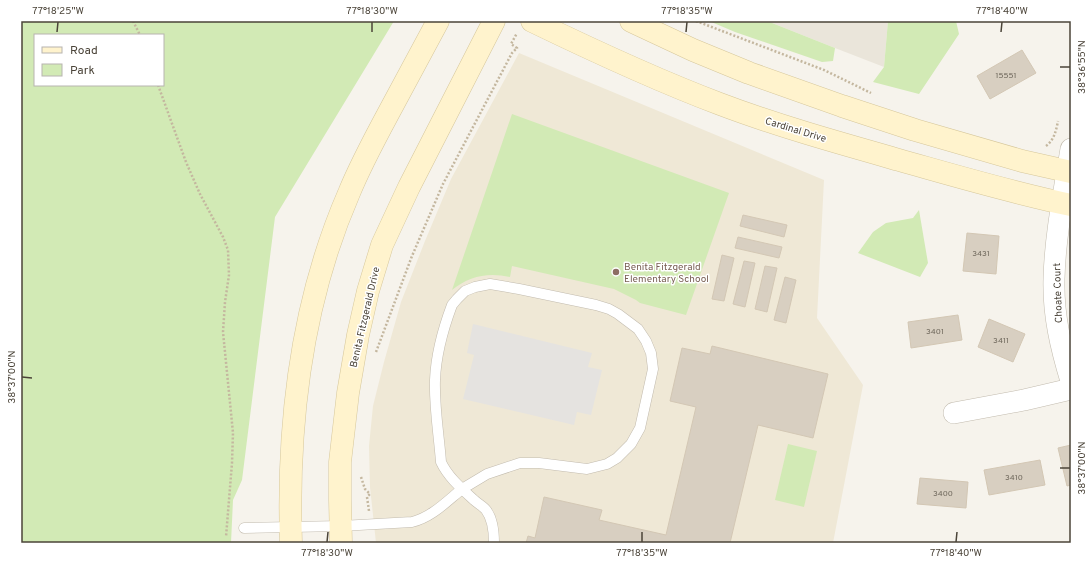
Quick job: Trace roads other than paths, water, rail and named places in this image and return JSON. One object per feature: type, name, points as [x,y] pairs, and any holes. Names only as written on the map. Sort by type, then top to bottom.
[{"type":"main road","points":[[290,535],[291,469],[295,402],[302,350],[315,292],[333,233],[348,194],[366,156],[438,21]]},
{"type":"main road","name":"Benita Fitzgerald Drive","points":[[341,535],[340,462],[348,393],[358,335],[368,291],[382,245],[412,180],[494,21]]},
{"type":"main road","name":"Cardinal Drive","points":[[532,21],[639,71],[720,104],[781,125],[982,184],[1067,204]]},
{"type":"main road","points":[[631,21],[686,47],[749,73],[842,106],[914,130],[1022,161],[1069,172]]},
{"type":"street","name":"Choate Court","points":[[1071,149],[1067,204],[1056,244],[1054,280],[1056,316],[1062,351],[1071,381]]},
{"type":"street","points":[[954,413],[1024,400],[1071,389]]},
{"type":"lane","points":[[244,528],[290,535],[341,535],[420,520],[428,516],[462,489],[487,474],[520,463],[540,463],[588,468],[607,464],[617,458],[631,444],[640,428],[653,369],[651,353],[646,341],[638,329],[609,309],[596,305],[490,284],[465,291],[452,305],[448,314],[438,352],[435,380],[441,462],[445,471],[462,489],[485,510],[493,527],[494,543]]},
{"type":"place","name":"Benita Fitzgerald Elementary School","points":[[616,272]]}]
